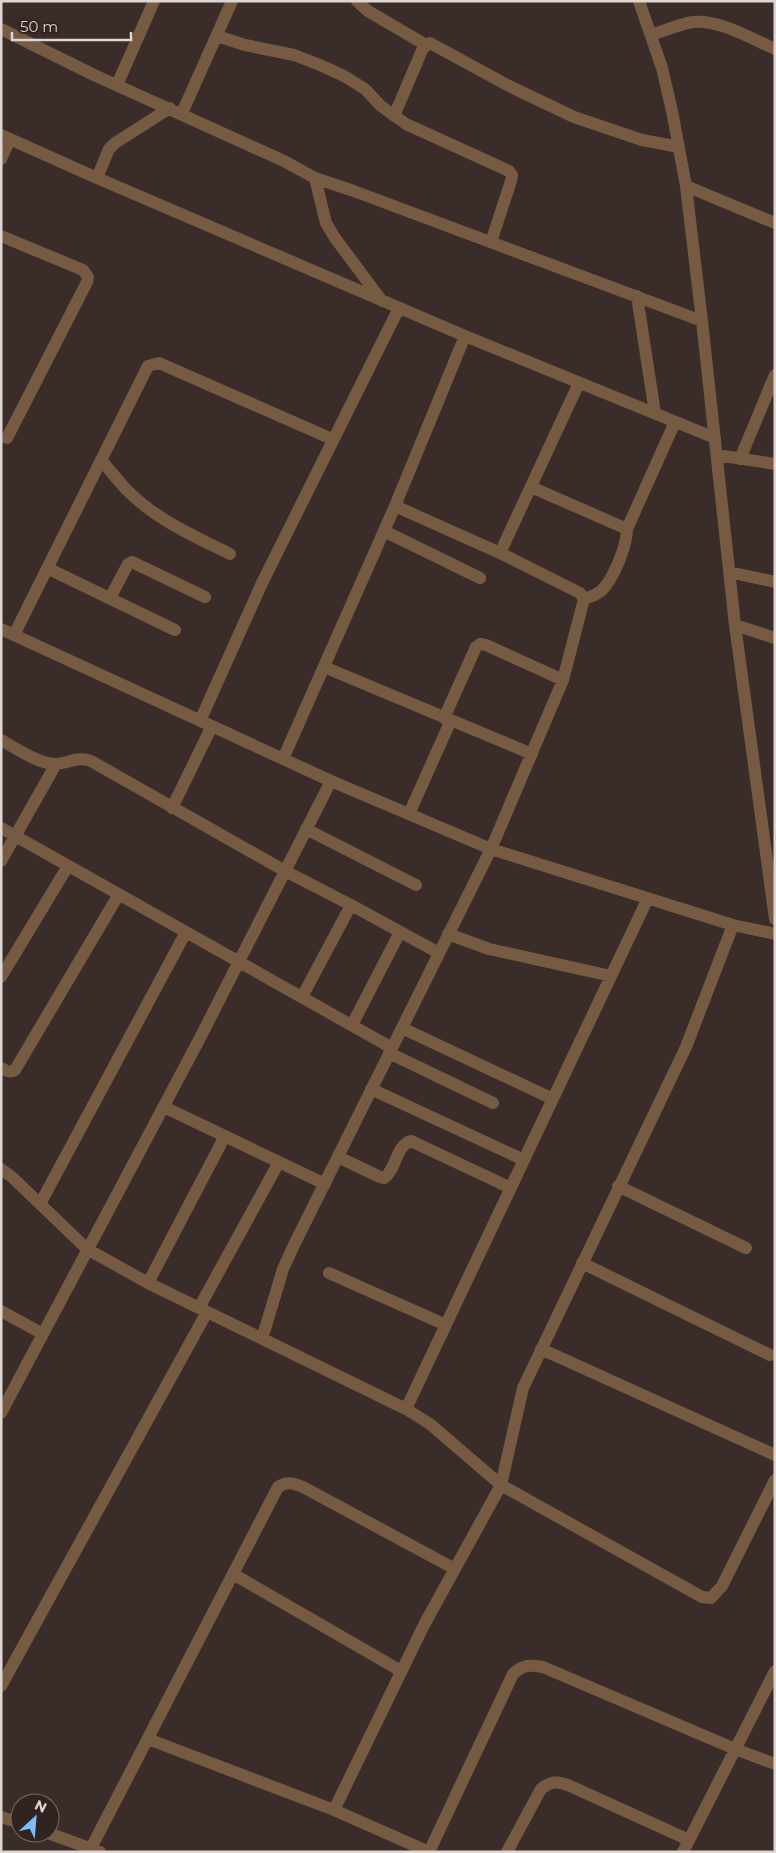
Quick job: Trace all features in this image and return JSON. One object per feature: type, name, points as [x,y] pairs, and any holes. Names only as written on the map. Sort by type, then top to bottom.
[{"type":"street","points":[[118,85],[154,1]]},
{"type":"street","points":[[182,113],[232,1]]},
{"type":"street","points":[[357,1],[368,11],[426,45],[434,44],[509,86],[574,117],[642,140],[678,147]]},
{"type":"street","points":[[638,1],[662,68],[686,186],[734,625],[775,918]]},
{"type":"street","points":[[651,35],[691,22],[706,22],[718,24],[775,50]]},
{"type":"street","points":[[1,29],[284,161],[315,178],[702,321]]},
{"type":"street","points":[[217,36],[245,45],[294,55],[320,64],[344,76],[365,90],[381,106],[406,124],[509,170],[512,174],[511,181],[491,242]]},
{"type":"street","points":[[394,116],[426,45]]},
{"type":"street","points":[[97,178],[109,149],[115,143],[170,108]]},
{"type":"street","points":[[1,159],[5,137],[382,301],[714,438]]},
{"type":"street","points":[[315,178],[326,223],[382,301]]},
{"type":"street","points":[[686,186],[773,219]]},
{"type":"street","points":[[1,236],[83,270],[88,277],[3,441]]},
{"type":"street","points":[[637,296],[655,413]]},
{"type":"street","points":[[172,808],[262,583],[399,308]]},
{"type":"street","points":[[283,759],[395,506],[465,336]]},
{"type":"street","points":[[14,635],[148,366],[158,364],[332,440]]},
{"type":"street","points":[[740,458],[775,375]]},
{"type":"street","points":[[500,553],[579,383]]},
{"type":"street","points":[[584,599],[598,594],[608,583],[624,547],[627,538],[627,528],[675,422]]},
{"type":"street","points":[[716,455],[775,464]]},
{"type":"street","points":[[101,460],[142,504],[180,528],[230,554]]},
{"type":"street","points":[[531,487],[625,529],[627,528]]},
{"type":"street","points":[[395,506],[500,553],[580,594],[584,599]]},
{"type":"street","points":[[384,531],[480,578]]},
{"type":"street","points":[[110,598],[128,564],[132,562],[205,597]]},
{"type":"street","points":[[47,568],[174,630]]},
{"type":"street","points":[[729,572],[775,582]]},
{"type":"street","points":[[262,1339],[283,1269],[491,849],[563,680],[584,599]]},
{"type":"street","points":[[734,625],[775,638]]},
{"type":"street","points":[[1,628],[330,781],[491,849],[733,925],[775,934]]},
{"type":"street","points":[[409,814],[476,647],[480,644],[486,645],[563,680]]},
{"type":"street","points":[[324,667],[532,754]]},
{"type":"street","points":[[1,740],[46,762],[56,764],[85,759],[285,871],[439,953]]},
{"type":"street","points":[[1,861],[56,764]]},
{"type":"street","points":[[1,1413],[164,1107],[330,781]]},
{"type":"street","points":[[1,828],[352,1025],[390,1051],[493,1103]]},
{"type":"street","points":[[306,829],[416,885]]},
{"type":"street","points":[[1,977],[6,957],[68,866]]},
{"type":"street","points":[[1,1068],[12,1072],[15,1070],[119,894]]},
{"type":"street","points":[[406,1409],[648,898]]},
{"type":"street","points":[[302,997],[351,905]]},
{"type":"street","points":[[334,1810],[424,1625],[501,1485],[523,1388],[686,1047],[733,925]]},
{"type":"street","points":[[40,1204],[186,932]]},
{"type":"street","points":[[352,1025],[400,932]]},
{"type":"street","points":[[448,934],[489,948],[611,976]]},
{"type":"street","points":[[402,1028],[553,1098]]},
{"type":"street","points":[[371,1089],[524,1160]]},
{"type":"street","points":[[164,1107],[325,1184]]},
{"type":"street","points":[[148,1283],[225,1136]]},
{"type":"street","points":[[338,1158],[380,1178],[384,1178],[389,1175],[402,1146],[411,1141],[511,1188]]},
{"type":"street","points":[[1,1686],[203,1310],[279,1162]]},
{"type":"street","points":[[1,1169],[12,1177],[87,1249],[148,1283],[406,1409],[430,1424],[501,1485],[702,1597],[711,1598],[722,1586],[775,1480]]},
{"type":"street","points":[[618,1186],[746,1248]]},
{"type":"street","points":[[582,1263],[770,1355]]},
{"type":"street","points":[[329,1273],[446,1325]]},
{"type":"street","points":[[1,1311],[43,1334]]},
{"type":"street","points":[[541,1349],[775,1455]]},
{"type":"street","points":[[60,1838],[93,1851],[148,1739],[278,1487],[285,1482],[303,1487],[455,1569]]},
{"type":"street","points":[[233,1574],[401,1671]]},
{"type":"street","points":[[148,1739],[334,1810],[429,1852],[513,1674],[521,1667],[532,1665],[544,1667],[734,1750],[775,1764]]},
{"type":"street","points":[[506,1852],[541,1789],[549,1783],[558,1782],[568,1784],[686,1846],[775,1671]]}]
